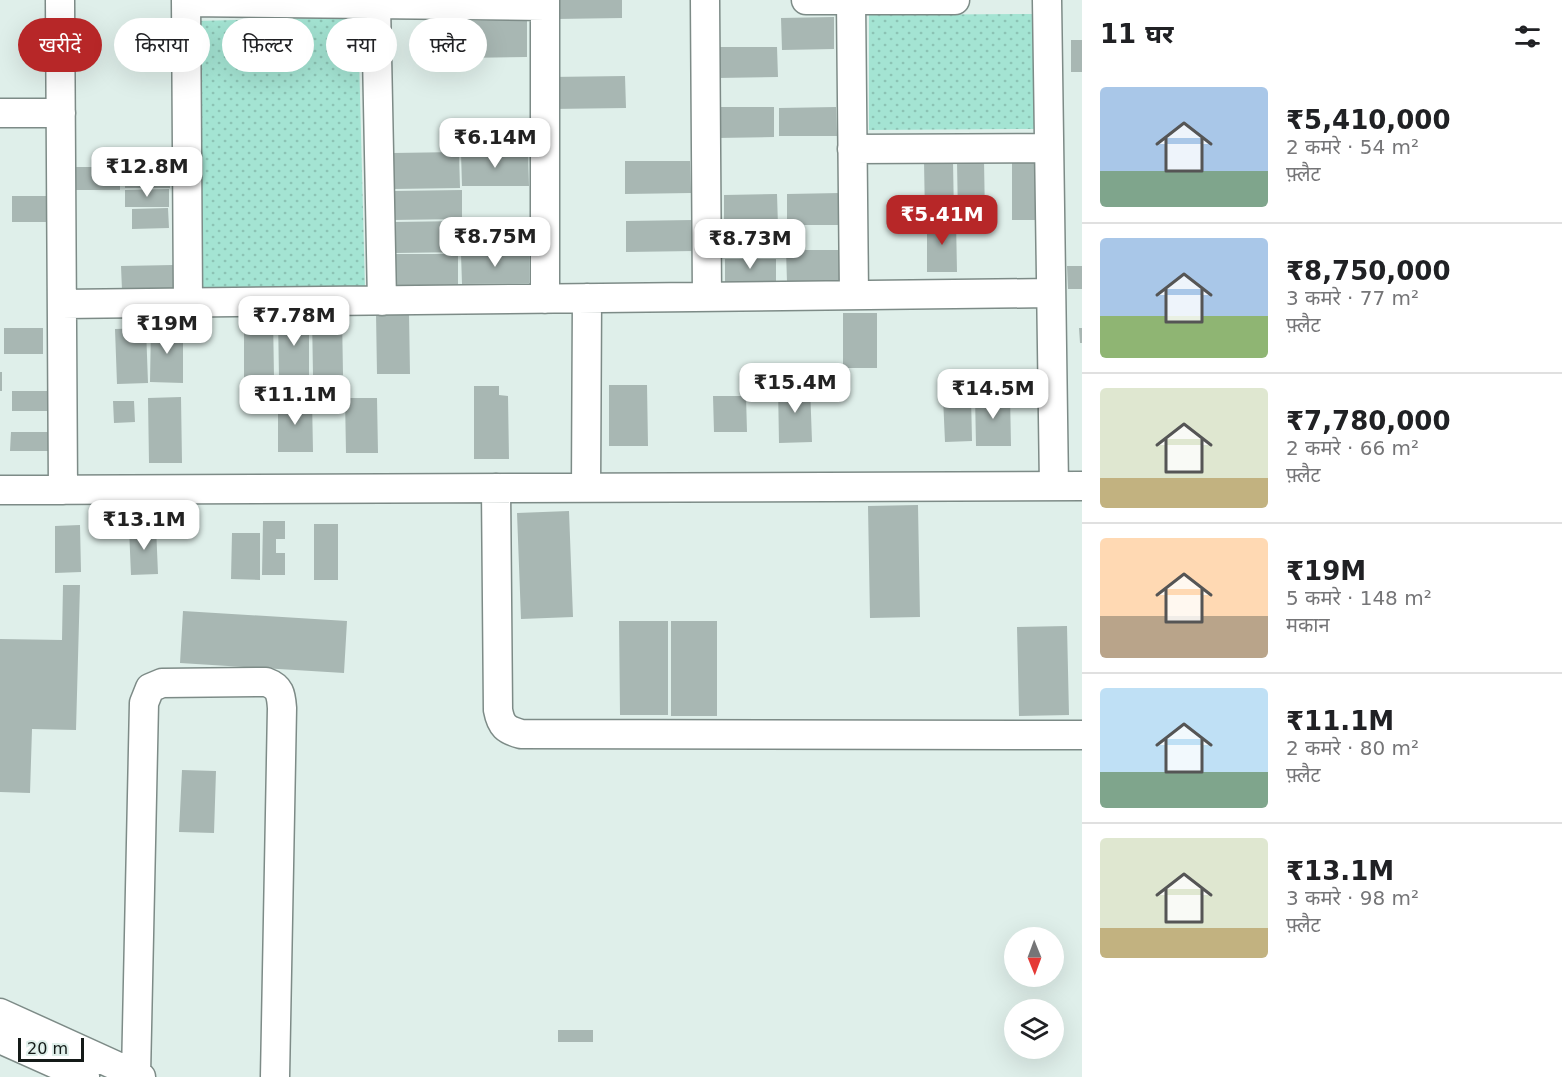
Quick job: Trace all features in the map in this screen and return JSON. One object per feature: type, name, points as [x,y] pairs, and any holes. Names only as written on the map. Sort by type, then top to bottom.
[{"type":"street","points":[[60,0],[63,490]]},
{"type":"street","points":[[705,0],[707,297]]},
{"type":"street","points":[[806,0],[955,0]]},
{"type":"street","points":[[1047,0],[1054,486]]},
{"type":"street","points":[[188,302],[186,1],[376,4],[545,3],[545,299]]},
{"type":"street","points":[[851,1],[854,295]]},
{"type":"street","points":[[376,4],[382,300]]},
{"type":"street","points":[[0,113],[61,112]]},
{"type":"street","points":[[852,149],[1049,148]]},
{"type":"street","points":[[62,304],[1051,293]]},
{"type":"street","points":[[586,488],[587,298]]},
{"type":"street","points":[[0,490],[1082,486]]},
{"type":"street","points":[[496,488],[498,710],[500,722],[507,730],[533,735],[1082,735]]},
{"type":"street","points":[[0,1039],[86,1071],[139,1076],[144,703],[150,688],[162,683],[266,682],[275,685],[280,691],[282,708],[274,1077]]},
{"type":"street","points":[[0,1013],[86,1071]]},
{"type":"green space","points":[[1035,14],[1035,129],[869,130],[869,15]]},
{"type":"green space","points":[[358,17],[326,18],[326,72],[359,72],[365,289],[201,293],[196,72],[210,72],[210,21],[222,20],[222,72],[314,72],[314,18]]},
{"type":"building","points":[[555,0],[622,0],[622,18],[556,19]]},
{"type":"building","points":[[834,17],[834,49],[782,50],[781,18]]},
{"type":"building","points":[[527,20],[527,57],[487,58],[487,21]]},
{"type":"building","points":[[1071,40],[1082,40],[1082,72],[1071,72]]},
{"type":"building","points":[[716,47],[777,47],[778,77],[717,78]]},
{"type":"building","points":[[625,76],[626,108],[551,109],[550,77]]},
{"type":"building","points":[[716,107],[774,107],[774,137],[716,138]]},
{"type":"building","points":[[836,107],[837,136],[779,136],[779,108]]},
{"type":"building","points":[[463,119],[529,119],[529,151],[463,152]]},
{"type":"building","points":[[459,152],[460,188],[393,189],[393,153]]},
{"type":"building","points":[[528,152],[529,186],[462,186],[461,153]]},
{"type":"building","points":[[984,160],[985,218],[958,218],[957,161]]},
{"type":"building","points":[[625,161],[690,161],[691,193],[625,194]]},
{"type":"building","points":[[924,161],[953,161],[954,217],[925,218]]},
{"type":"building","points":[[1012,161],[1042,161],[1042,220],[1012,220]]},
{"type":"building","points":[[125,164],[169,164],[170,188],[125,188]]},
{"type":"building","points":[[74,167],[120,167],[120,190],[75,190]]},
{"type":"building","points":[[169,189],[169,207],[125,207],[125,190]]},
{"type":"building","points":[[462,190],[462,219],[392,220],[392,191]]},
{"type":"building","points":[[840,193],[841,225],[787,225],[787,194]]},
{"type":"building","points":[[777,194],[778,226],[741,227],[776,228],[777,257],[724,258],[724,195]]},
{"type":"building","points":[[12,196],[50,196],[50,222],[12,222]]},
{"type":"building","points":[[168,208],[169,228],[132,229],[132,209]]},
{"type":"building","points":[[693,220],[694,251],[626,252],[626,221]]},
{"type":"building","points":[[927,220],[956,220],[957,272],[927,272]]},
{"type":"building","points":[[461,221],[462,252],[396,253],[395,222]]},
{"type":"building","points":[[786,250],[840,250],[841,282],[787,282]]},
{"type":"building","points":[[529,253],[529,283],[462,284],[461,254]]},
{"type":"building","points":[[393,254],[458,254],[458,286],[394,287]]},
{"type":"building","points":[[725,259],[776,259],[776,282],[725,282]]},
{"type":"building","points":[[173,265],[174,289],[122,290],[121,266]]},
{"type":"building","points":[[1067,266],[1082,266],[1082,289],[1068,289]]},
{"type":"building","points":[[376,313],[409,313],[410,374],[377,374]]},
{"type":"building","points":[[843,313],[877,313],[877,368],[843,368]]},
{"type":"building","points":[[312,315],[342,315],[343,375],[313,376]]},
{"type":"building","points":[[273,316],[274,378],[244,378],[244,317]]},
{"type":"building","points":[[278,316],[309,316],[309,378],[279,379]]},
{"type":"building","points":[[151,327],[183,327],[183,383],[150,382]]},
{"type":"building","points":[[4,328],[43,328],[43,354],[4,354]]},
{"type":"building","points":[[146,328],[148,383],[117,384],[115,329]]},
{"type":"building","points":[[1079,328],[1082,328],[1082,343],[1080,343]]},
{"type":"building","points":[[0,372],[2,372],[2,391],[0,391]]},
{"type":"building","points":[[609,385],[647,385],[648,446],[609,446]]},
{"type":"building","points":[[810,385],[812,442],[779,443],[778,386]]},
{"type":"building","points":[[474,386],[499,386],[499,395],[508,396],[509,459],[474,459]]},
{"type":"building","points":[[12,391],[49,391],[49,411],[12,411]]},
{"type":"building","points":[[975,395],[1010,395],[1011,446],[976,446]]},
{"type":"building","points":[[713,396],[746,396],[747,432],[714,432]]},
{"type":"building","points":[[971,396],[972,441],[945,442],[943,397]]},
{"type":"building","points":[[181,397],[182,463],[149,463],[148,398]]},
{"type":"building","points":[[345,398],[377,398],[378,453],[346,453]]},
{"type":"building","points":[[312,399],[313,452],[278,452],[278,400]]},
{"type":"building","points":[[113,401],[134,401],[135,422],[114,423]]},
{"type":"building","points":[[11,432],[50,432],[49,451],[10,451]]},
{"type":"building","points":[[918,505],[920,617],[870,618],[868,506]]},
{"type":"building","points":[[569,511],[573,617],[521,619],[517,513]]},
{"type":"building","points":[[263,521],[285,521],[285,539],[276,539],[276,553],[285,553],[285,575],[262,575]]},
{"type":"building","points":[[314,524],[338,524],[338,580],[314,580]]},
{"type":"building","points":[[80,525],[81,572],[55,573],[55,526]]},
{"type":"building","points":[[156,526],[158,574],[131,575],[129,528]]},
{"type":"building","points":[[232,533],[260,533],[260,580],[231,579]]},
{"type":"building","points":[[63,585],[80,585],[76,730],[32,729],[30,793],[0,792],[0,639],[62,640]]},
{"type":"building","points":[[183,611],[347,621],[344,673],[180,663]]},
{"type":"building","points":[[619,621],[668,621],[668,715],[620,715]]},
{"type":"building","points":[[671,621],[717,621],[717,716],[671,716]]},
{"type":"building","points":[[1067,626],[1069,715],[1019,716],[1017,627]]},
{"type":"building","points":[[182,770],[216,771],[214,833],[179,832]]},
{"type":"building","points":[[558,1030],[593,1030],[593,1042],[558,1042]]}]
